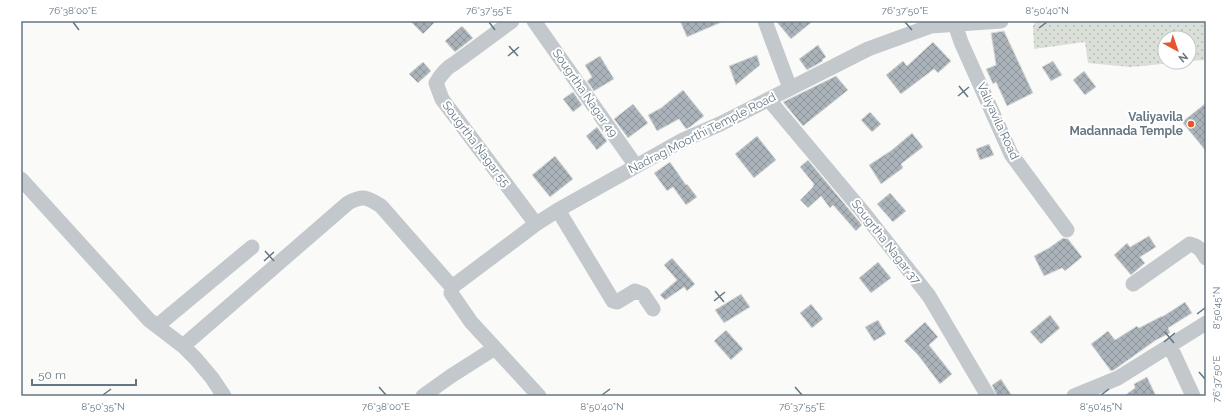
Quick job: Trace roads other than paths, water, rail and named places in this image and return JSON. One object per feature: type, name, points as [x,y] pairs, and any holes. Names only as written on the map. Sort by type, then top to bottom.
[{"type":"street","name":"Sougrtha Nagar 55","points":[[512,21],[448,67],[442,72],[436,83],[442,100],[536,224]]},
{"type":"street","name":"Sougrtha Nagar 49","points":[[534,21],[636,166]]},
{"type":"street","points":[[765,21],[790,88]]},
{"type":"street","name":"Nadrag Moorthi Temple Road","points":[[452,287],[536,224],[558,210],[681,141],[769,100],[868,48],[930,26],[1001,21]]},
{"type":"street","name":"Valiyavila Road","points":[[955,24],[961,42],[1011,154],[1067,230]]},
{"type":"street","name":"Sougrtha Nagar 37","points":[[769,100],[863,212],[929,296],[988,396]]},
{"type":"street","points":[[21,179],[149,320],[183,346],[212,378],[224,396]]},
{"type":"street","points":[[183,346],[348,203],[358,198],[368,198],[381,206],[452,287],[451,293],[471,322],[539,396]]},
{"type":"street","points":[[558,210],[613,301],[617,302],[635,291],[643,294],[654,309]]},
{"type":"street","points":[[1133,284],[1190,244],[1196,245],[1200,248],[1206,258]]},
{"type":"street","points":[[157,326],[252,247]]},
{"type":"street","points":[[1074,396],[1118,378],[1206,323]]},
{"type":"street","points":[[1170,346],[1193,396]]},
{"type":"street","points":[[423,396],[495,348]]},
{"type":"place","name":"Valiyavila Madannada Temple","points":[[1191,124]]}]
